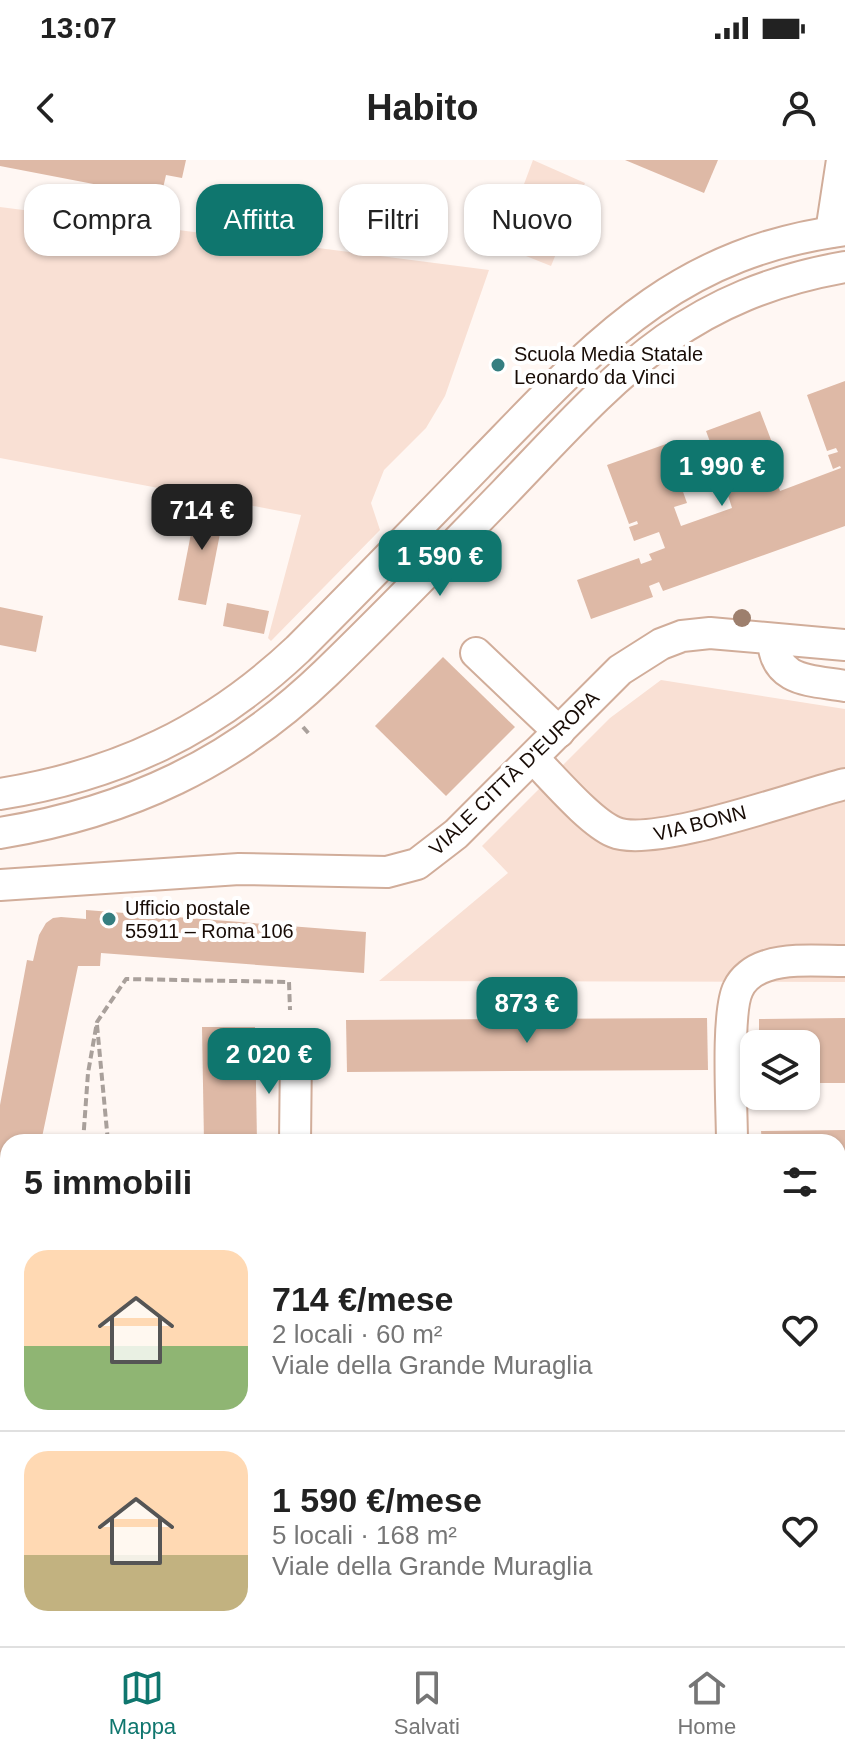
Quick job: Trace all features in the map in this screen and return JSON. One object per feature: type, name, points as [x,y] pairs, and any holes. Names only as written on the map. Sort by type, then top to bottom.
[{"type":"street","points":[[0,794],[71,780],[115,766],[169,743],[228,707],[298,649],[551,390],[621,325],[663,294],[724,262],[775,245],[838,231],[842,160]]},
{"type":"street","points":[[0,833],[73,818],[151,792],[238,745],[281,714],[326,673],[593,401],[649,349],[709,310],[755,290],[845,267]]},
{"type":"street","name":"VIALE CITTÀ D'EUROPA","points":[[0,885],[239,869],[396,871],[417,864],[440,848],[620,670],[646,651],[682,636],[710,633],[845,645]]},
{"type":"street","points":[[773,640],[777,662],[788,673],[803,679],[845,686]]},
{"type":"street","points":[[476,653],[559,732]]},
{"type":"street","name":"VIA BONN","points":[[533,758],[595,820],[615,833],[628,836],[662,834],[845,784]]},
{"type":"street","points":[[732,1134],[733,1007],[741,983],[769,965],[845,961]]},
{"type":"street","points":[[295,1134],[296,1051]]},
{"type":"path","points":[[84,1134],[88,1073],[97,1022],[126,979],[289,982],[290,1010]]},
{"type":"path","points":[[97,1022],[107,1134]]},
{"type":"shaded area","points":[[533,160],[585,183],[585,184],[524,184]]},
{"type":"shaded area","points":[[0,207],[24,210],[24,256],[180,256],[180,230],[196,232],[196,256],[323,256],[323,249],[339,251],[339,256],[380,256],[489,270],[445,396],[426,428],[384,470],[371,503],[380,530],[271,641],[268,638],[301,515],[0,458]]},
{"type":"shaded area","points":[[526,256],[555,256],[551,266]]},
{"type":"shaded area","points":[[661,680],[845,709],[845,982],[379,981],[508,873],[482,846],[610,718]]},
{"type":"building","points":[[0,160],[186,160],[182,178],[166,175],[164,184],[93,184],[0,166]]},
{"type":"building","points":[[625,160],[718,160],[704,193]]},
{"type":"building","points":[[845,381],[845,526],[663,591],[659,582],[649,586],[653,597],[591,619],[577,580],[639,558],[641,564],[652,560],[649,554],[665,548],[659,532],[634,541],[629,527],[638,524],[637,521],[629,524],[607,465],[666,444],[687,503],[674,507],[681,526],[732,508],[727,492],[736,488],[735,485],[727,488],[706,431],[760,411],[781,466],[772,469],[780,491],[841,468],[833,469],[828,455],[838,452],[836,448],[827,451],[807,395]]},
{"type":"building","points":[[198,498],[226,503],[206,605],[178,600]]},
{"type":"building","points":[[227,603],[269,611],[264,634],[223,626]]},
{"type":"building","points":[[0,607],[43,616],[36,652],[0,645]]},
{"type":"building","points":[[443,657],[515,727],[446,796],[375,726]]},
{"type":"building","points":[[86,910],[366,932],[364,973],[101,953],[100,966],[78,966],[43,1134],[0,1134],[0,1105],[27,960],[33,961],[39,935],[53,918],[86,919]]},
{"type":"building","points":[[707,1018],[708,1070],[347,1072],[346,1020]]},
{"type":"building","points":[[845,1018],[845,1083],[820,1083],[820,1030],[759,1030],[759,1019]]},
{"type":"building","points":[[202,1027],[255,1027],[257,1134],[204,1134]]},
{"type":"building","points":[[845,1130],[845,1134],[761,1134],[761,1131]]},
{"type":"place","name":"Scuola Media Statale Leonardo da Vinci","points":[[498,365]]},
{"type":"place","name":"Ufficio postale 55911 – Roma 106","points":[[109,919]]}]
